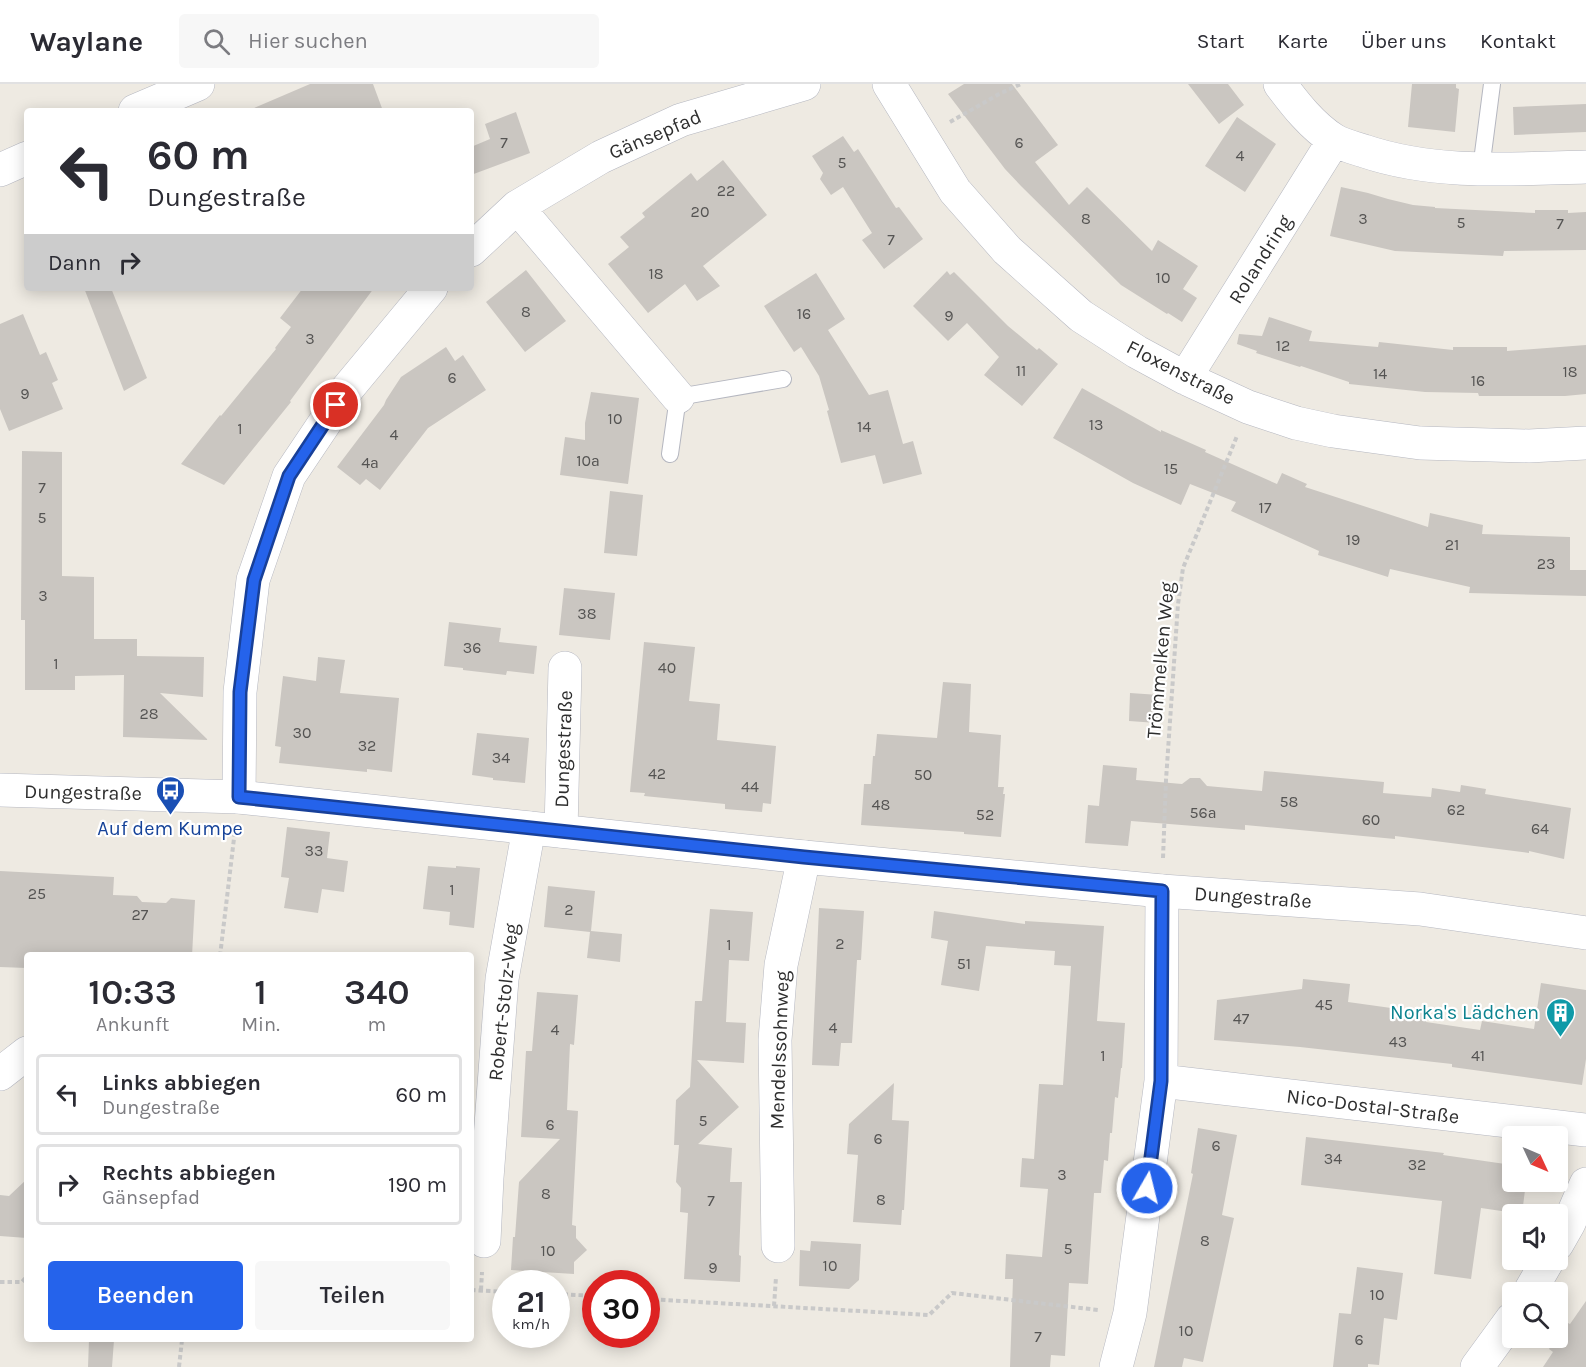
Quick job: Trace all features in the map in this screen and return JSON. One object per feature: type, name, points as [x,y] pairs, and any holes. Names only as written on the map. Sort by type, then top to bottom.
[{"type":"street","name":"Gänsepfad","points":[[474,247],[517,207],[601,157],[681,120],[804,84]]},
{"type":"street","name":"Floxenstraße","points":[[889,84],[955,191],[1007,250],[1081,316],[1137,352],[1185,378],[1248,407],[1296,423],[1333,431],[1420,443],[1529,446],[1586,443]]},
{"type":"street","points":[[1280,84],[1298,107],[1334,140],[1384,158],[1426,166],[1481,169],[1586,167]]},
{"type":"street","points":[[141,108],[191,85]]},
{"type":"street","name":"Rolandring","points":[[1185,378],[1334,140]]},
{"type":"street","points":[[0,170],[24,159]]},
{"type":"street","points":[[517,207],[678,397]]},
{"type":"street","points":[[239,797],[240,692],[254,580],[289,476],[348,388],[429,291]]},
{"type":"street","name":"Dungestraße","points":[[545,829],[565,668]]},
{"type":"street","name":"Dungestraße","points":[[0,790],[239,797],[804,857],[1162,891],[1420,909],[1586,933]]},
{"type":"street","name":"Robert-Stolz-Weg","points":[[484,1241],[479,1177],[502,980],[545,829]]},
{"type":"street","name":"Mendelssohnweg","points":[[778,1246],[775,1040],[781,965],[804,857]]},
{"type":"street","points":[[1116,1367],[1130,1313],[1161,1081],[1162,891]]},
{"type":"street","points":[[0,1074],[24,1055]]},
{"type":"street","name":"Nico-Dostal-Straße","points":[[1161,1081],[1586,1130]]},
{"type":"street","points":[[0,1082],[24,1086]]},
{"type":"street","points":[[1568,1224],[1586,1184]]},
{"type":"street","points":[[1477,1367],[1502,1333]]},
{"type":"lane","points":[[1481,169],[1492,84]]},
{"type":"lane","points":[[670,454],[678,397],[783,379]]},
{"type":"path","points":[[923,138],[1021,84]]},
{"type":"path","name":"Trömmelken Weg","points":[[1162,891],[1166,768],[1178,604],[1183,568],[1248,407]]},
{"type":"path","points":[[220,952],[239,797]]},
{"type":"path","points":[[0,1282],[22,1282],[24,1280]]},
{"type":"path","points":[[474,1290],[492,1291]]},
{"type":"path","points":[[660,1300],[929,1315],[952,1293],[1130,1313]]},
{"type":"path","points":[[179,1367],[182,1342]]},
{"type":"building","points":[[310,84],[373,84],[382,108],[254,108]]},
{"type":"building","points":[[964,84],[1012,84],[1058,145],[1035,162],[1069,205],[1087,187],[1152,251],[1158,240],[1198,266],[1183,289],[1197,298],[1182,322],[1121,285],[1005,169],[948,94]]},
{"type":"building","points":[[1188,84],[1228,84],[1244,105],[1219,124]]},
{"type":"building","points":[[1412,84],[1456,84],[1456,88],[1459,89],[1455,132],[1408,127]]},
{"type":"building","points":[[1586,104],[1586,132],[1514,135],[1513,107]]},
{"type":"building","points":[[516,112],[530,153],[474,174],[474,146],[490,139],[485,124]]},
{"type":"building","points":[[1237,117],[1276,144],[1245,192],[1205,166]]},
{"type":"building","points":[[843,136],[854,152],[858,149],[896,208],[899,207],[923,239],[884,269],[862,240],[872,233],[843,187],[831,195],[820,179],[823,173],[812,156]]},
{"type":"building","points":[[723,160],[767,215],[703,266],[720,286],[697,301],[685,284],[648,313],[608,264],[629,247],[620,237],[645,217],[642,213],[691,173],[697,181]]},
{"type":"building","points":[[1341,187],[1413,205],[1435,208],[1535,213],[1535,210],[1586,212],[1586,250],[1504,251],[1503,256],[1395,251],[1330,236]]},
{"type":"building","points":[[526,270],[566,321],[525,352],[486,302]]},
{"type":"building","points":[[947,271],[950,275],[954,272],[1008,326],[1058,364],[1022,406],[984,375],[999,357],[967,323],[948,341],[913,306]]},
{"type":"building","points":[[816,273],[845,319],[828,330],[869,395],[888,390],[903,444],[913,441],[922,474],[883,484],[875,455],[841,463],[819,376],[801,347],[794,352],[764,306]]},
{"type":"building","points":[[85,291],[112,291],[147,378],[124,391]]},
{"type":"building","points":[[301,291],[372,291],[291,402],[224,485],[181,464],[276,349],[291,327],[280,318]]},
{"type":"building","points":[[23,314],[40,355],[46,352],[58,380],[52,383],[63,409],[9,431],[0,409],[0,324]]},
{"type":"building","points":[[1269,317],[1312,331],[1309,341],[1378,347],[1379,342],[1453,350],[1453,347],[1507,347],[1507,351],[1586,345],[1586,394],[1479,396],[1478,393],[1425,392],[1349,384],[1349,382],[1301,366],[1256,353],[1257,351],[1237,344],[1239,334],[1262,336]]},
{"type":"building","points":[[446,347],[455,361],[463,355],[486,390],[428,428],[380,490],[366,479],[360,485],[337,467],[384,405],[401,377]]},
{"type":"building","points":[[1082,388],[1161,432],[1161,430],[1277,484],[1282,473],[1307,484],[1305,487],[1428,527],[1430,513],[1483,525],[1482,534],[1570,537],[1570,570],[1586,570],[1586,596],[1469,593],[1470,587],[1390,569],[1388,577],[1318,555],[1319,551],[1231,511],[1236,502],[1190,484],[1181,505],[1133,483],[1053,438]]},
{"type":"building","points":[[591,392],[639,398],[628,484],[560,475],[565,437],[585,440],[585,423]]},
{"type":"building","points":[[22,451],[62,452],[62,576],[94,577],[94,639],[137,639],[137,656],[204,657],[203,697],[160,693],[208,740],[123,737],[124,675],[75,676],[75,690],[25,690],[25,620],[21,620]]},
{"type":"building","points":[[610,491],[643,495],[637,556],[604,553]]},
{"type":"building","points":[[564,588],[615,593],[610,640],[559,635]]},
{"type":"building","points":[[449,622],[501,628],[499,642],[537,646],[534,674],[507,671],[506,675],[444,666]]},
{"type":"building","points":[[644,642],[695,647],[689,701],[720,704],[717,740],[776,746],[771,804],[763,803],[762,812],[725,809],[725,804],[644,796],[645,793],[630,792]]},
{"type":"building","points":[[318,657],[345,660],[340,693],[399,698],[392,772],[367,769],[367,772],[279,763],[281,747],[275,746],[283,676],[316,681]]},
{"type":"building","points":[[943,682],[971,684],[969,732],[1001,735],[998,787],[1004,787],[1003,794],[1005,794],[1001,837],[964,834],[964,832],[861,825],[864,784],[871,784],[877,734],[937,738]]},
{"type":"building","points":[[1130,693],[1159,695],[1157,723],[1129,721]]},
{"type":"building","points":[[477,733],[529,738],[525,783],[493,780],[493,778],[472,775]]},
{"type":"building","points":[[1103,765],[1137,768],[1136,780],[1182,784],[1190,778],[1200,778],[1207,786],[1262,791],[1264,771],[1384,782],[1383,793],[1431,797],[1432,788],[1460,792],[1461,785],[1486,789],[1485,794],[1571,808],[1564,859],[1529,851],[1529,853],[1395,836],[1395,839],[1245,825],[1245,830],[1131,821],[1128,846],[1085,843],[1088,805],[1099,806]]},
{"type":"building","points":[[287,827],[330,832],[327,858],[348,861],[344,892],[322,889],[318,913],[284,908],[289,878],[281,877]]},
{"type":"building","points":[[428,866],[480,868],[474,928],[449,925],[450,912],[423,909]]},
{"type":"building","points":[[0,871],[114,877],[113,895],[137,896],[142,902],[166,903],[171,898],[195,900],[192,952],[24,952],[24,968],[0,967]]},
{"type":"building","points":[[548,886],[595,891],[591,931],[622,934],[620,962],[587,958],[590,932],[544,927]]},
{"type":"building","points":[[819,908],[864,911],[861,960],[857,960],[852,1043],[841,1043],[839,1066],[812,1065]]},
{"type":"building","points":[[710,909],[753,912],[749,961],[729,960],[726,1022],[746,1023],[744,1063],[697,1060],[739,1107],[698,1144],[732,1148],[730,1182],[742,1182],[740,1282],[684,1279],[688,1213],[680,1212],[681,1188],[676,1182],[679,1145],[674,1145],[676,1100],[690,1087],[695,1001],[702,1001]]},
{"type":"building","points":[[934,911],[1025,924],[1025,921],[1104,926],[1097,1021],[1125,1023],[1122,1068],[1118,1098],[1115,1097],[1108,1161],[1104,1160],[1101,1193],[1094,1193],[1088,1284],[1069,1283],[1065,1356],[1051,1355],[1050,1367],[1010,1367],[1013,1279],[1005,1279],[1006,1254],[1042,1257],[1048,1189],[1020,1187],[1022,1158],[1034,1159],[1039,1084],[1063,1085],[1071,966],[1054,965],[1055,951],[986,946],[979,991],[941,985],[948,941],[931,938]]},
{"type":"building","points":[[1303,979],[1350,984],[1348,1002],[1427,1013],[1426,1022],[1480,1030],[1482,1021],[1534,1029],[1541,983],[1586,990],[1586,1059],[1582,1085],[1452,1067],[1452,1064],[1214,1040],[1217,1000],[1302,989]]},
{"type":"building","points":[[537,992],[578,995],[574,1045],[570,1044],[567,1110],[578,1111],[572,1225],[576,1226],[576,1238],[587,1250],[574,1262],[574,1274],[570,1274],[570,1270],[511,1270],[519,1182],[560,1139],[521,1137],[526,1051],[532,1051]]},
{"type":"building","points":[[894,1083],[892,1120],[909,1121],[904,1210],[902,1210],[901,1225],[853,1222],[858,1155],[847,1154],[849,1124]]},
{"type":"building","points":[[1198,1128],[1237,1135],[1222,1215],[1234,1218],[1203,1362],[1184,1358],[1182,1367],[1154,1367],[1193,1174],[1191,1173]]},
{"type":"building","points":[[1306,1137],[1444,1153],[1443,1155],[1502,1164],[1502,1192],[1525,1192],[1523,1204],[1502,1204],[1502,1211],[1481,1208],[1471,1279],[1434,1274],[1442,1201],[1301,1185]]},
{"type":"building","points":[[24,1182],[24,1238],[0,1236],[0,1195],[9,1196]]},
{"type":"building","points":[[811,1241],[861,1244],[859,1280],[849,1289],[799,1286],[800,1250],[810,1251]]},
{"type":"building","points":[[1357,1267],[1403,1273],[1397,1320],[1384,1318],[1379,1365],[1333,1367],[1339,1313],[1351,1314]]},
{"type":"building","points":[[1586,1301],[1586,1367],[1543,1367],[1553,1352],[1550,1348],[1568,1348],[1568,1323],[1570,1324]]},
{"type":"building","points":[[89,1342],[114,1342],[112,1367],[88,1367]]},
{"type":"place","name":"Auf dem Kumpe","points":[[170,816]]},
{"type":"place","name":"Norka's Lädchen","points":[[1560,1038]]},
{"type":"route","points":[[336,405],[289,476],[254,580],[240,692],[239,797],[804,857],[1162,891],[1161,1081],[1147,1188]]}]
